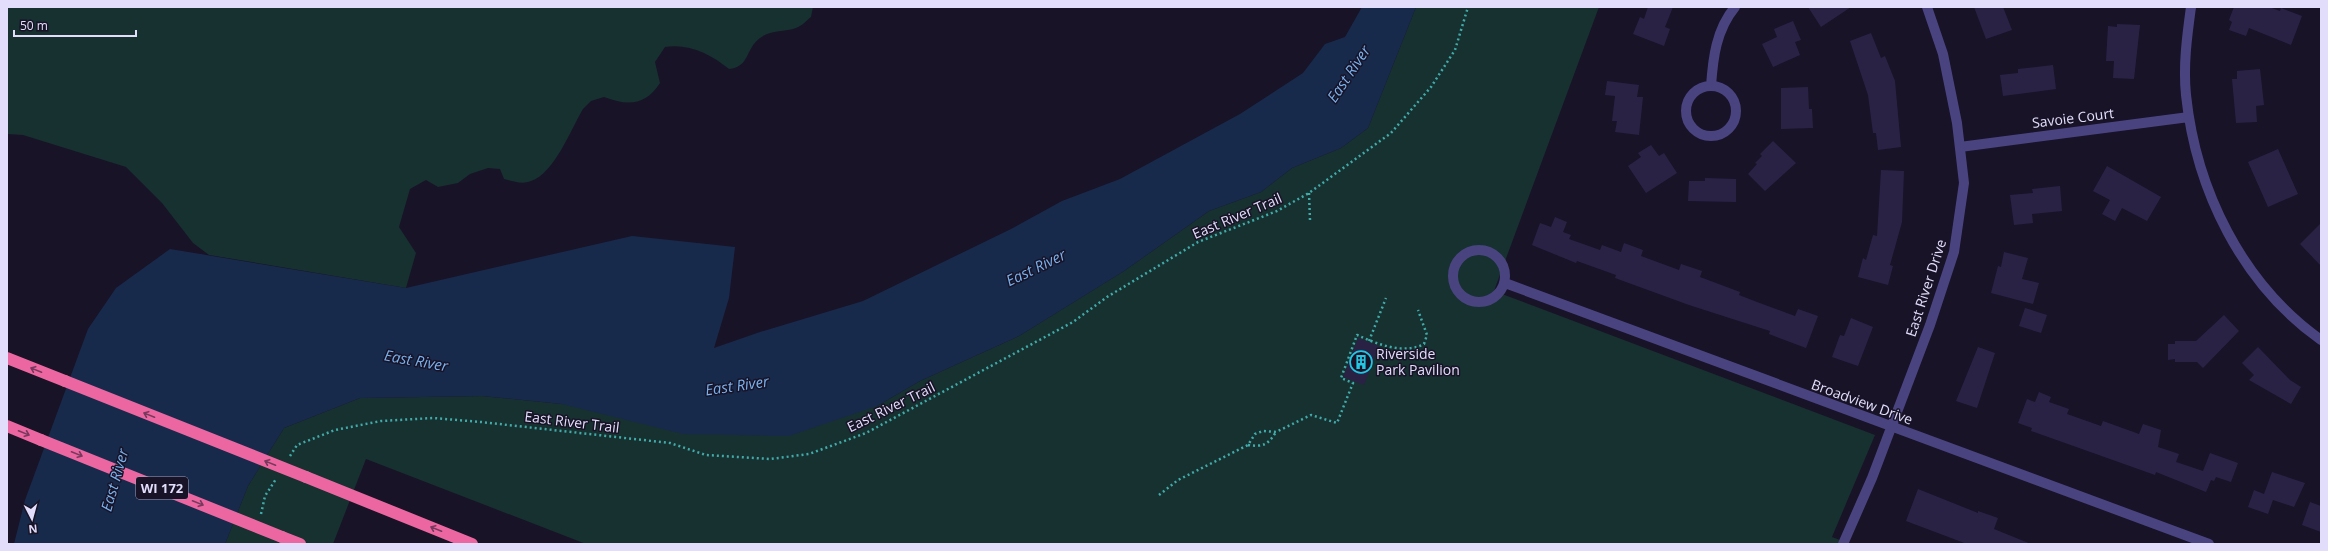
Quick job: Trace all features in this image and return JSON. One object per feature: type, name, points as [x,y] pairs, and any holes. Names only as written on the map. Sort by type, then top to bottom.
[{"type":"highway","points":[[7,358],[472,544]]},
{"type":"highway","name":"WI 172","points":[[7,426],[300,544]]},
{"type":"street","points":[[1711,86],[1718,36],[1727,17],[1735,7]]},
{"type":"street","name":"East River Drive","points":[[1843,544],[1891,428],[1930,325],[1954,252],[1964,183],[1957,123],[1943,54],[1927,7]]},
{"type":"street","points":[[2191,7],[2186,59],[2186,94],[2196,156],[2215,208],[2234,244],[2263,288],[2321,340]]},
{"type":"street","points":[[1711,86],[1726,91],[1735,105],[1736,113],[1734,121],[1723,133],[1707,136],[1692,128],[1686,113],[1690,98],[1702,88],[1711,86]]},
{"type":"street","name":"Savoie Court","points":[[1960,147],[2189,117]]},
{"type":"street","points":[[1474,250],[1492,253],[1504,266],[1506,274],[1505,283],[1496,297],[1488,301],[1472,301],[1464,298],[1454,284],[1455,267],[1466,253],[1474,250]]},
{"type":"street","name":"Broadview Drive","points":[[1505,283],[1891,428],[2209,544]]},
{"type":"path","name":"East River Trail","points":[[289,458],[297,445],[335,430],[382,421],[433,418],[488,422],[670,444],[706,455],[770,459],[809,454],[873,430],[1073,322],[1107,297],[1198,242],[1277,211],[1309,193],[1396,128],[1431,87],[1455,50],[1468,7]]},
{"type":"path","points":[[1309,193],[1310,220]]},
{"type":"path","points":[[1369,341],[1386,298]]},
{"type":"path","points":[[1160,495],[1178,480],[1248,445],[1259,432],[1276,432],[1312,415],[1337,423],[1353,383],[1341,378],[1357,336],[1383,347],[1418,348],[1424,344],[1427,335],[1418,310]]},
{"type":"path","points":[[1248,445],[1261,447],[1269,443],[1276,432]]},
{"type":"path","points":[[261,517],[265,496],[277,477]]},
{"type":"green space","points":[[7,7],[813,7],[811,17],[800,26],[773,32],[760,38],[755,42],[741,65],[736,68],[729,69],[707,54],[691,48],[674,46],[665,47],[655,62],[660,83],[654,91],[642,100],[635,102],[621,102],[604,97],[591,101],[583,109],[561,150],[547,170],[539,177],[531,181],[521,183],[504,179],[500,169],[488,168],[470,174],[458,183],[438,187],[426,180],[410,189],[399,227],[416,253],[406,288],[209,255],[193,243],[162,203],[126,167],[23,135],[7,134]]},
{"type":"green space","points":[[1416,7],[1599,7],[1494,291],[1875,435],[1832,537],[1851,544],[586,544],[366,459],[333,544],[225,544],[248,486],[284,428],[360,398],[482,396],[562,404],[877,406],[920,381],[1019,336],[1124,271],[1209,211],[1261,192],[1292,168],[1341,148],[1368,128]]},
{"type":"water","name":"East River","points":[[1362,7],[1416,7],[1368,128],[1341,148],[1292,168],[1261,192],[1209,211],[1124,271],[1019,336],[920,381],[877,406],[789,436],[683,434],[562,404],[482,396],[360,398],[284,428],[248,486],[225,544],[14,544],[25,500],[88,329],[116,288],[170,249],[406,288],[632,236],[735,247],[729,298],[714,348],[760,332],[863,301],[1011,229],[1062,201],[1120,179],[1240,114],[1303,73],[1325,44],[1345,37]]},
{"type":"building","points":[[1648,7],[1673,7],[1665,27],[1670,29],[1664,46],[1633,34],[1640,17],[1644,19]]},
{"type":"building","points":[[1808,7],[1851,7],[1821,27]]},
{"type":"building","points":[[1974,7],[2003,7],[2012,30],[1986,39]]},
{"type":"building","points":[[2234,7],[2269,7],[2280,11],[2281,8],[2302,16],[2291,45],[2249,28],[2246,36],[2229,30],[2232,22],[2229,20]]},
{"type":"building","points":[[1793,21],[1801,40],[1795,42],[1800,55],[1773,67],[1762,44],[1777,37],[1774,29]]},
{"type":"building","points":[[2117,24],[2140,25],[2134,79],[2113,78],[2114,61],[2106,61],[2108,26],[2117,27]]},
{"type":"building","points":[[1871,33],[1881,58],[1885,56],[1895,81],[1901,147],[1878,150],[1876,133],[1873,133],[1868,95],[1850,41]]},
{"type":"building","points":[[2053,65],[2056,89],[2003,96],[2000,75],[2018,73],[2018,69]]},
{"type":"building","points":[[2260,69],[2264,105],[2256,106],[2257,122],[2236,123],[2232,79],[2237,79],[2237,71]]},
{"type":"building","points":[[1607,81],[1639,85],[1637,97],[1643,97],[1639,135],[1615,132],[1617,121],[1612,121],[1615,96],[1605,95]]},
{"type":"building","points":[[1808,87],[1809,109],[1812,109],[1813,128],[1781,129],[1781,88]]},
{"type":"building","points":[[1773,141],[1796,163],[1765,191],[1748,174],[1757,164],[1755,163],[1762,156],[1760,154]]},
{"type":"building","points":[[1651,145],[1659,156],[1664,153],[1677,173],[1646,193],[1628,166],[1641,157],[1638,153]]},
{"type":"building","points":[[2278,149],[2298,194],[2268,207],[2248,162]]},
{"type":"building","points":[[2107,166],[2161,197],[2147,221],[2122,208],[2115,221],[2102,214],[2110,200],[2093,191]]},
{"type":"building","points":[[1881,170],[1904,171],[1902,222],[1890,265],[1893,266],[1888,285],[1858,277],[1863,258],[1866,260],[1873,235],[1877,236]]},
{"type":"building","points":[[1705,178],[1736,179],[1736,202],[1688,201],[1689,181],[1705,181]]},
{"type":"building","points":[[2060,186],[2062,211],[2032,214],[2033,223],[2014,225],[2010,195],[2033,193],[2032,189]]},
{"type":"building","points":[[1555,217],[1567,222],[1563,232],[1571,235],[1569,239],[1600,250],[1602,245],[1621,252],[1624,243],[1643,250],[1641,256],[1679,270],[1681,264],[1702,271],[1700,277],[1740,292],[1739,295],[1757,302],[1795,316],[1798,309],[1818,316],[1806,348],[1769,334],[1770,331],[1689,305],[1615,278],[1616,275],[1577,261],[1576,263],[1532,245],[1540,223],[1551,227]]},
{"type":"building","points":[[2321,223],[2321,266],[2300,244]]},
{"type":"building","points":[[2004,252],[2028,258],[2022,279],[2039,283],[2033,304],[1991,293],[1998,266],[2001,267]]},
{"type":"building","points":[[2025,308],[2047,315],[2041,333],[2019,326]]},
{"type":"building","points":[[2224,315],[2239,331],[2203,368],[2197,362],[2175,362],[2175,359],[2168,360],[2168,344],[2175,344],[2175,341],[2196,341]]},
{"type":"building","points":[[1851,318],[1873,327],[1858,366],[1832,357],[1840,335],[1844,336]]},
{"type":"building","name":"Riverside Park Pavilion","points":[[1358,338],[1379,346],[1364,385],[1343,377]]},
{"type":"building","points":[[1978,347],[1995,353],[1977,408],[1956,401]]},
{"type":"building","points":[[2258,347],[2290,380],[2301,387],[2291,404],[2249,380],[2254,375],[2242,363]]},
{"type":"building","points":[[2039,392],[2051,397],[2049,402],[2069,409],[2067,414],[2101,426],[2103,421],[2139,434],[2143,424],[2161,430],[2158,447],[2179,454],[2176,462],[2203,471],[2210,453],[2238,463],[2231,482],[2216,477],[2214,481],[2211,480],[2206,492],[2156,472],[2155,475],[2031,431],[2032,428],[2018,423],[2027,399],[2035,402]]},
{"type":"building","points":[[2272,472],[2305,483],[2294,507],[2273,500],[2268,514],[2248,507],[2254,490],[2264,494]]},
{"type":"building","points":[[1918,489],[1978,513],[1978,511],[1998,518],[1994,529],[2031,544],[1967,544],[1906,521]]},
{"type":"building","points":[[2310,502],[2321,506],[2321,532],[2302,525]]},
{"type":"place","name":"Riverside Park Pavilion","points":[[1361,362]]}]
